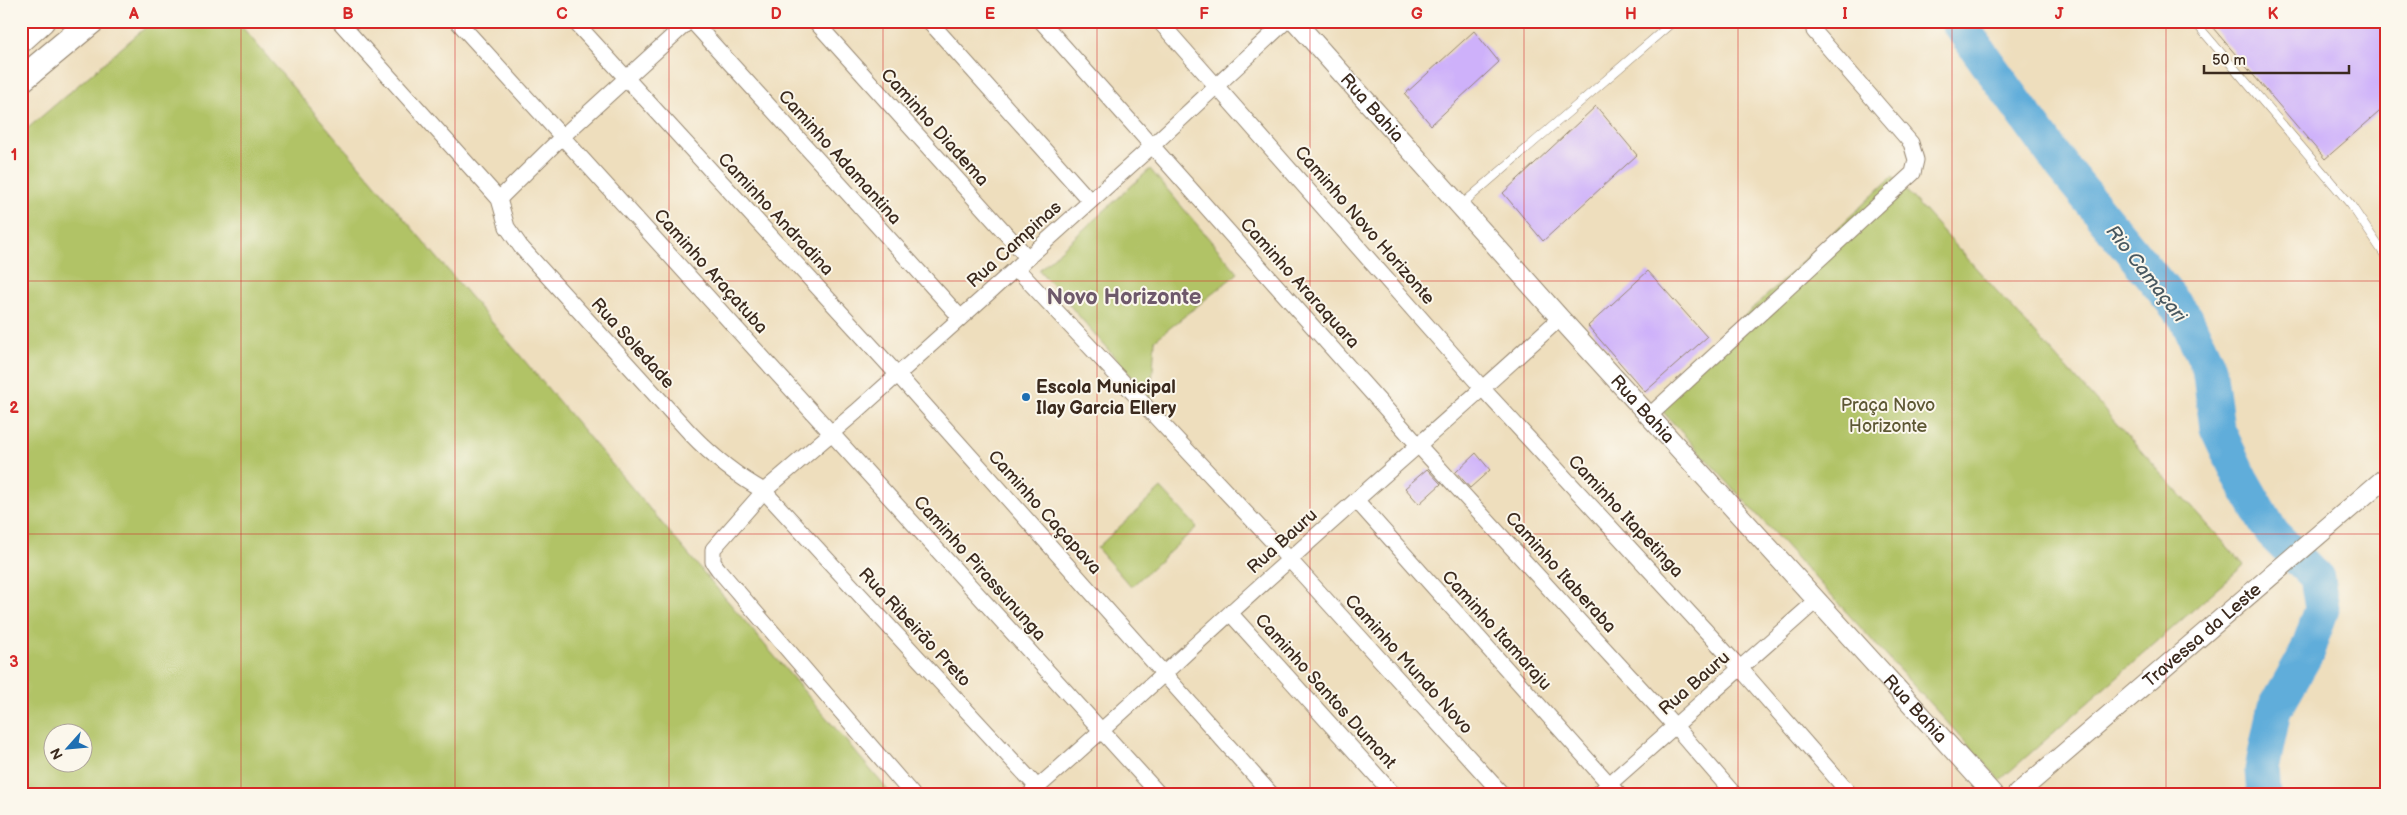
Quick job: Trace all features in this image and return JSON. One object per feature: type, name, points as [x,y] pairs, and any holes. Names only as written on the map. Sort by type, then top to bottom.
[{"type":"highway","points":[[21,40],[42,21]]},
{"type":"highway","points":[[21,80],[92,21]]},
{"type":"street","points":[[340,21],[499,199],[564,136],[691,21]]},
{"type":"street","name":"Caminho Araçatuba","points":[[457,21],[564,136],[831,432]]},
{"type":"street","name":"Caminho Andradina","points":[[574,21],[897,374]]},
{"type":"street","name":"Caminho Adamantina","points":[[691,21],[960,317]]},
{"type":"street","name":"Caminho Diadema","points":[[815,21],[1021,262],[1289,560]]},
{"type":"street","points":[[929,21],[1090,201]]},
{"type":"street","name":"Caminho Araraquara","points":[[1041,21],[1419,446]]},
{"type":"street","name":"Caminho Novo Horizonte","points":[[1160,21],[1484,389]]},
{"type":"street","name":"Rua Campinas","points":[[912,794],[713,562],[713,549],[764,491],[1218,87],[1286,21]]},
{"type":"street","name":"Rua Bahia","points":[[1295,21],[1560,318],[1993,794]]},
{"type":"street","points":[[1649,416],[1913,173],[1916,160],[1911,143],[1814,31]]},
{"type":"street","name":"Rua Soledade","points":[[499,199],[508,227],[521,247],[670,412],[716,460],[741,478],[764,491]]},
{"type":"street","name":"Rua Bauru","points":[[1034,791],[1289,560],[1484,389],[1560,318]]},
{"type":"street","name":"Caminho Caçapava","points":[[897,374],[1271,794]]},
{"type":"street","name":"Caminho Itapetinga","points":[[1484,389],[1740,668],[1850,794]]},
{"type":"street","name":"Caminho Pirassununga","points":[[831,432],[1158,794]]},
{"type":"street","name":"Caminho Itaberaba","points":[[1419,446],[1674,725],[1734,794]]},
{"type":"street","name":"Travessa da Leste","points":[[2017,794],[2386,477]]},
{"type":"street","name":"Rua Ribeirão Preto","points":[[764,491],[1034,791]]},
{"type":"street","name":"Caminho Itamaraju","points":[[1357,501],[1609,790]]},
{"type":"street","name":"Caminho Mundo Novo","points":[[1289,560],[1502,794]]},
{"type":"street","name":"Rua Bauru","points":[[1609,790],[1674,725],[1816,601]]},
{"type":"street","name":"Caminho Santos Dumont","points":[[1231,614],[1393,794]]},
{"type":"lane","points":[[1460,206],[1674,21]]},
{"type":"lane","points":[[2194,21],[2346,198],[2386,257]]},
{"type":"green space","points":[[153,21],[237,21],[891,794],[21,794],[21,134]]},
{"type":"green space","points":[[1150,169],[1238,273],[1155,340],[1151,399],[1039,270]]},
{"type":"green space","name":"Praça Novo Horizonte","points":[[1893,176],[2244,565],[2000,780],[1654,402]]},
{"type":"green space","points":[[1161,488],[1197,527],[1131,587],[1097,548]]},
{"type":"building","points":[[2207,21],[2386,21],[2386,106],[2325,159]]},
{"type":"building","points":[[1474,31],[1499,62],[1431,125],[1405,94]]},
{"type":"building","points":[[1596,106],[1637,155],[1543,241],[1503,193]]},
{"type":"building","points":[[1648,271],[1707,337],[1645,392],[1588,326]]},
{"type":"building","points":[[1476,453],[1490,470],[1470,488],[1456,472]]},
{"type":"building","points":[[1427,469],[1441,484],[1419,504],[1405,488]]},
{"type":"waterway","name":"Rio Camaçari","points":[[1957,21],[2064,169],[2186,318],[2209,368],[2217,428],[2241,479],[2272,533],[2317,578],[2322,609],[2306,654],[2274,710],[2262,770],[2264,794]]},
{"type":"place","name":"Escola Municipal Ilay Garcia Ellery","points":[[1026,397]]},
{"type":"district","name":"Novo Horizonte","points":[[1124,296]]}]
